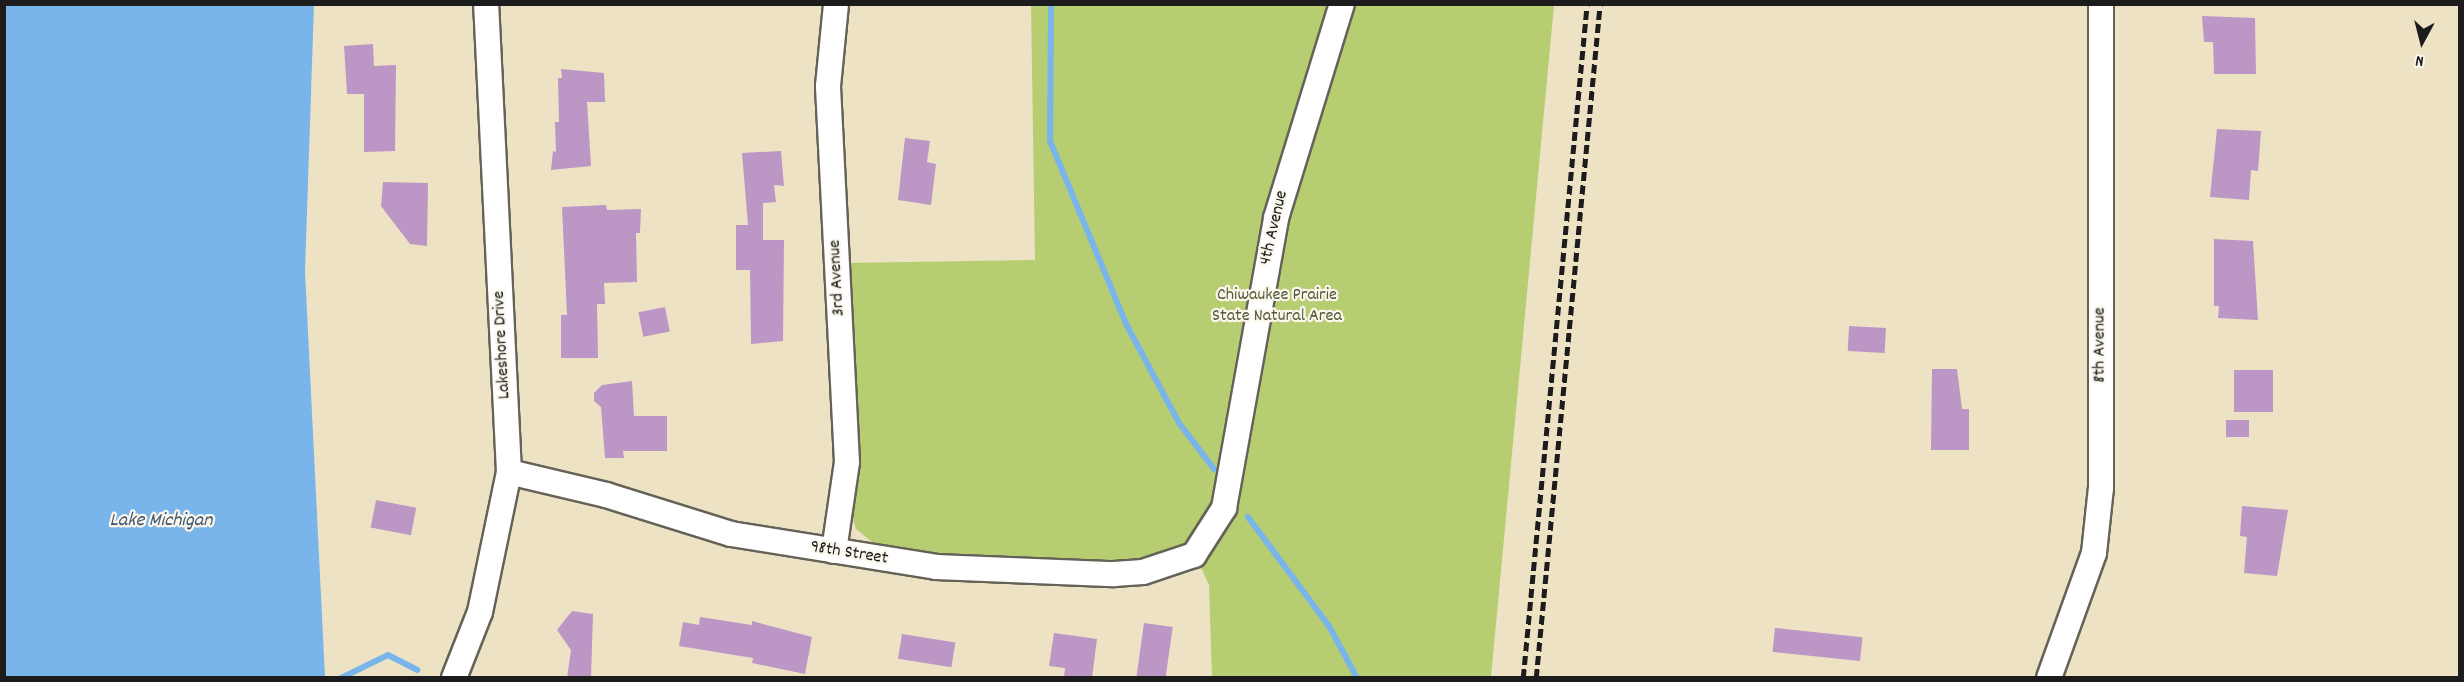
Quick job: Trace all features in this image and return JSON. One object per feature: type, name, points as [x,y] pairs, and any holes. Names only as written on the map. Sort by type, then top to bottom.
[{"type":"street","name":"Lakeshore Drive","points":[[454,678],[480,612],[509,472],[486,4]]},
{"type":"street","name":"3rd Avenue","points":[[834,551],[847,462],[828,86],[836,4]]},
{"type":"street","name":"4th Avenue","points":[[1194,555],[1224,508],[1276,218],[1342,4]]},
{"type":"street","name":"8th Avenue","points":[[2049,678],[2094,553],[2101,488],[2101,4]]},
{"type":"street","name":"98th Street","points":[[509,472],[606,495],[731,534],[936,567],[1064,574],[1143,572],[1194,555]]},
{"type":"green space","name":"Chiwaukee Prairie State Natural Area","points":[[1031,5],[1554,5],[1491,677],[1212,677],[1209,585],[1190,544],[1130,563],[968,560],[878,547],[856,529],[851,512],[845,263],[1035,260]]},
{"type":"water","name":"Lake Michigan","points":[[4,5],[314,5],[305,271],[325,677],[5,677]]},
{"type":"building","points":[[2202,16],[2255,18],[2256,74],[2214,74],[2213,42],[2204,42]]},
{"type":"building","points":[[373,44],[374,66],[396,65],[395,151],[364,152],[364,94],[347,94],[344,46]]},
{"type":"building","points":[[561,69],[604,73],[605,102],[587,102],[591,166],[551,170],[553,151],[556,152],[555,122],[559,122],[558,78],[562,78]]},
{"type":"building","points":[[2217,129],[2261,131],[2258,171],[2251,170],[2249,200],[2210,197]]},
{"type":"building","points":[[905,138],[930,141],[927,162],[936,164],[931,205],[898,200]]},
{"type":"building","points":[[781,151],[784,186],[774,185],[776,202],[763,203],[763,240],[784,240],[783,341],[751,344],[750,270],[736,270],[736,225],[748,225],[742,153]]},
{"type":"building","points":[[383,182],[428,183],[427,246],[410,244],[381,206]]},
{"type":"building","points":[[606,205],[607,210],[641,209],[640,233],[636,233],[637,282],[604,283],[605,304],[597,304],[598,358],[561,358],[561,315],[567,315],[562,207]]},
{"type":"building","points":[[2214,239],[2253,241],[2258,320],[2218,318],[2219,306],[2214,306]]},
{"type":"building","points":[[665,307],[670,332],[643,337],[638,312]]},
{"type":"building","points":[[1849,326],[1886,328],[1885,353],[1848,351]]},
{"type":"building","points":[[1932,369],[1957,369],[1962,409],[1969,409],[1969,450],[1931,450]]},
{"type":"building","points":[[2234,370],[2273,370],[2273,412],[2234,412]]},
{"type":"building","points":[[632,381],[634,416],[667,416],[667,451],[623,451],[624,458],[605,458],[601,407],[594,401],[594,393],[602,385]]},
{"type":"building","points":[[2226,420],[2249,420],[2249,437],[2226,437]]},
{"type":"building","points":[[376,500],[416,508],[411,535],[371,527]]},
{"type":"building","points":[[2242,506],[2288,510],[2277,576],[2244,573],[2247,537],[2240,536]]},
{"type":"building","points":[[572,611],[593,614],[591,678],[567,678],[571,650],[557,630]]},
{"type":"building","points":[[700,617],[752,625],[752,621],[812,637],[805,674],[752,663],[753,658],[679,646],[683,622],[699,625]]},
{"type":"building","points":[[1144,623],[1173,627],[1166,678],[1136,678]]},
{"type":"building","points":[[1775,628],[1863,637],[1860,661],[1772,652]]},
{"type":"building","points":[[1054,633],[1097,639],[1092,678],[1064,678],[1065,668],[1049,666]]},
{"type":"building","points":[[902,634],[955,642],[951,667],[898,659]]},
{"type":"waterway","points":[[1051,4],[1050,141],[1126,324],[1179,423],[1214,469]]},
{"type":"waterway","points":[[1248,517],[1329,626],[1357,678]]},
{"type":"waterway","points":[[341,678],[388,655],[417,670]]},
{"type":"railway","points":[[1523,678],[1587,4]]},
{"type":"railway","points":[[1536,678],[1600,4]]}]
